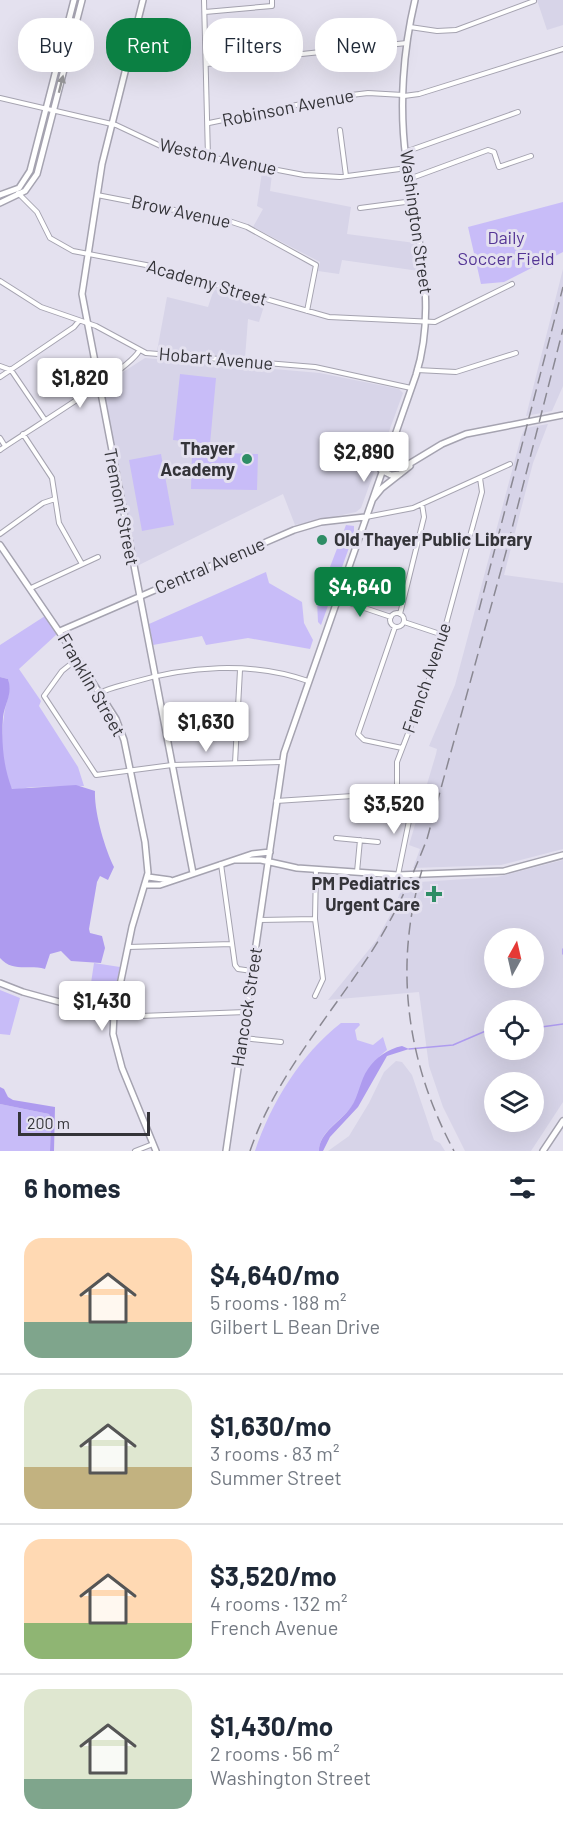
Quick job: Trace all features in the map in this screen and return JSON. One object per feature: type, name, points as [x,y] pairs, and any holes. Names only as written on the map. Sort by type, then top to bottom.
[{"type":"main road","points":[[70,18],[74,0]]},
{"type":"main road","points":[[77,18],[82,0]]},
{"type":"main road","name":"Tremont Street","points":[[143,0],[97,195],[82,291],[193,873]]},
{"type":"main road","name":"Washington Street","points":[[269,863],[281,762],[417,370],[426,322],[426,276],[405,152],[404,95],[407,42],[415,0]]},
{"type":"main road","points":[[0,195],[17,192],[29,174],[56,72]]},
{"type":"main road","points":[[0,203],[34,181],[44,152],[64,72]]},
{"type":"main road","points":[[36,150],[44,152]]},
{"type":"main road","points":[[381,470],[406,466],[448,441],[473,432],[563,415]]},
{"type":"main road","points":[[389,447],[390,455],[397,462],[408,463],[421,457]]},
{"type":"main road","points":[[370,503],[382,488],[421,457]]},
{"type":"main road","points":[[381,470],[391,475],[402,473]]},
{"type":"main road","name":"Central Avenue","points":[[60,631],[304,526],[324,521],[365,517]]},
{"type":"main road","name":"Franklin Street","points":[[0,545],[78,658],[120,729],[147,854],[148,877]]},
{"type":"main road","points":[[147,885],[157,886],[221,864],[270,852]]},
{"type":"main road","points":[[236,860],[357,873],[399,875],[504,871],[563,855]]},
{"type":"main road","name":"Hancock Street","points":[[226,1151],[269,863]]},
{"type":"main road","points":[[156,1151],[118,1058],[113,1034],[114,1017],[133,924],[148,877],[172,880]]},
{"type":"main road","points":[[0,983],[23,992],[114,1017]]},
{"type":"main road","points":[[82,1008],[92,1007],[109,1000],[122,983]]},
{"type":"main road","points":[[92,1007],[106,1010],[114,1017]]},
{"type":"main road","points":[[543,1151],[563,1121]]},
{"type":"street","points":[[204,0],[205,18]]},
{"type":"street","points":[[205,12],[272,6],[272,0]]},
{"type":"street","points":[[409,27],[437,31],[456,30],[534,1]]},
{"type":"street","points":[[303,53],[407,42]]},
{"type":"street","name":"Robinson Avenue","points":[[209,123],[335,97],[379,93],[419,94],[563,50]]},
{"type":"street","points":[[207,72],[208,157]]},
{"type":"street","name":"Weston Avenue","points":[[0,98],[112,124],[163,148],[304,175],[346,176],[407,168]]},
{"type":"street","points":[[405,152],[518,112]]},
{"type":"street","points":[[340,130],[346,176]]},
{"type":"street","points":[[409,179],[490,150],[495,154],[499,167],[531,156]]},
{"type":"street","name":"Academy Street","points":[[17,192],[37,212],[46,232],[53,240],[69,250],[146,265],[307,311],[343,319],[438,321],[512,284]]},
{"type":"street","name":"Brow Avenue","points":[[97,195],[231,221],[316,265],[307,311]]},
{"type":"street","points":[[360,208],[413,201]]},
{"type":"street","name":"Hobart Avenue","points":[[0,281],[40,307],[87,323],[149,354],[315,367],[411,388]]},
{"type":"street","points":[[0,377],[74,327],[79,321]]},
{"type":"street","points":[[0,450],[98,384],[134,358],[139,351]]},
{"type":"street","points":[[417,370],[456,372],[516,353]]},
{"type":"street","points":[[0,366],[11,370],[45,420]]},
{"type":"street","points":[[23,434],[52,478],[60,525],[82,564]]},
{"type":"street","points":[[0,438],[5,446]]},
{"type":"street","points":[[365,517],[404,511],[510,464]]},
{"type":"street","name":"French Avenue","points":[[399,875],[400,856],[411,813],[409,805],[399,793],[396,769],[434,668],[482,489],[480,478]]},
{"type":"street","points":[[0,534],[43,503],[56,499]]},
{"type":"street","points":[[422,504],[424,517],[400,614],[404,622],[443,635]]},
{"type":"street","points":[[31,588],[98,557]]},
{"type":"street","points":[[337,599],[391,618]]},
{"type":"street","points":[[395,627],[390,622],[391,618],[394,614],[400,614]]},
{"type":"street","points":[[395,627],[400,627],[404,622]]},
{"type":"street","points":[[395,627],[359,736],[365,740],[402,748]]},
{"type":"street","points":[[78,658],[61,671],[45,698],[94,774],[102,777],[172,765],[281,762]]},
{"type":"street","points":[[99,693],[155,675],[193,668],[277,672],[308,681]]},
{"type":"street","points":[[235,763],[240,670]]},
{"type":"street","points":[[276,801],[399,793]]},
{"type":"street","points":[[336,838],[378,842]]},
{"type":"street","points":[[357,873],[360,840]]},
{"type":"street","points":[[221,864],[236,966],[252,971]]},
{"type":"street","points":[[315,996],[323,979],[315,919],[316,869]]},
{"type":"street","points":[[260,920],[315,919]]},
{"type":"street","points":[[128,947],[232,944]]},
{"type":"street","points":[[114,1017],[246,1012]]},
{"type":"street","points":[[242,1038],[281,1042]]},
{"type":"street","points":[[135,1151],[153,1144]]},
{"type":"shaded area","points":[[537,0],[563,0],[563,25],[547,30]]},
{"type":"shaded area","points":[[262,172],[272,174],[270,191],[351,207],[347,234],[415,243],[419,271],[342,260],[339,274],[318,271],[320,262],[253,227],[263,209],[257,206]]},
{"type":"shaded area","points":[[563,269],[563,386],[552,411],[526,416]]},
{"type":"shaded area","points":[[214,289],[265,303],[259,322],[248,319],[245,358],[157,351],[167,297],[208,307]]},
{"type":"shaded area","name":"Thayer Academy","points":[[145,358],[320,373],[399,389],[403,393],[361,508],[356,512],[295,525],[283,494],[137,566],[103,385]]},
{"type":"shaded area","points":[[548,424],[533,463],[504,575],[563,583],[563,849],[501,865],[413,868],[420,849],[409,845],[437,749],[429,746],[455,685],[521,437],[525,428]]},
{"type":"shaded area","points":[[0,677],[8,679],[9,684],[2,738],[5,765],[12,789],[76,785],[95,791],[101,830],[114,867],[108,880],[100,876],[97,882],[89,929],[90,933],[102,936],[105,948],[101,963],[71,961],[61,951],[50,954],[45,969],[16,967],[5,963],[0,958]]},
{"type":"shaded area","points":[[563,860],[563,1102],[544,1131],[544,1072],[484,1072],[484,1132],[543,1132],[531,1151],[465,1151],[443,1107],[429,1066],[419,992],[328,1000],[376,941],[393,910],[404,883],[497,877]]},
{"type":"shaded area","points":[[402,1046],[409,1049],[387,1056],[358,1107],[330,1137],[323,1151],[319,1151],[326,1133],[354,1103],[365,1073],[371,1065],[383,1054]]},
{"type":"shaded area","points":[[396,1061],[402,1062],[412,1075],[434,1140],[440,1143],[445,1151],[328,1151],[349,1136],[384,1072]]},
{"type":"shaded area","points":[[0,1087],[13,1100],[55,1107],[54,1151],[50,1151],[51,1119],[49,1114],[0,1104]]},
{"type":"green space","name":"Daily Soccer Field","points":[[563,202],[563,252],[504,282],[481,284],[468,227]]},
{"type":"green space","points":[[180,374],[216,378],[210,444],[173,440]]},
{"type":"green space","points":[[192,452],[258,454],[257,490],[191,489]]},
{"type":"green space","points":[[161,454],[174,525],[142,531],[129,460]]},
{"type":"green space","points":[[346,525],[354,526],[354,534],[321,625],[318,622],[317,601]]},
{"type":"green space","points":[[266,572],[269,583],[302,602],[304,623],[313,640],[310,649],[248,638],[206,645],[202,636],[153,645],[149,624]]},
{"type":"green space","points":[[45,616],[57,634],[19,669],[41,701],[39,706],[78,767],[84,786],[32,787],[13,790],[6,774],[2,754],[3,725],[9,689],[8,679],[0,677],[0,645]]},
{"type":"green space","points":[[94,963],[120,967],[112,992],[102,1000],[88,1003]]},
{"type":"green space","points":[[0,990],[20,998],[10,1035],[0,1034]]},
{"type":"green space","points":[[341,1023],[359,1023],[360,1025],[355,1030],[357,1040],[373,1045],[383,1037],[387,1050],[374,1062],[352,1106],[327,1132],[319,1151],[255,1151],[270,1115],[300,1064],[326,1035]]},
{"type":"green space","points":[[0,1104],[49,1114],[51,1119],[50,1151],[0,1151]]},
{"type":"waterway","points":[[563,949],[563,954]]},
{"type":"waterway","points":[[544,1027],[563,1024]]},
{"type":"waterway","points":[[409,1049],[453,1045],[484,1032]]},
{"type":"railway","points":[[479,610],[563,287]]},
{"type":"railway","points":[[250,1151],[287,1074],[386,929],[427,839],[506,552],[563,329]]},
{"type":"railway","points":[[422,870],[413,906],[408,942],[407,978],[410,1014],[425,1084],[454,1151]]},
{"type":"place","name":"Thayer Academy","points":[[247,459]]},
{"type":"place","name":"Old Thayer Public Library","points":[[322,540]]},
{"type":"place","name":"PM Pediatrics Urgent Care","points":[[434,894]]}]
